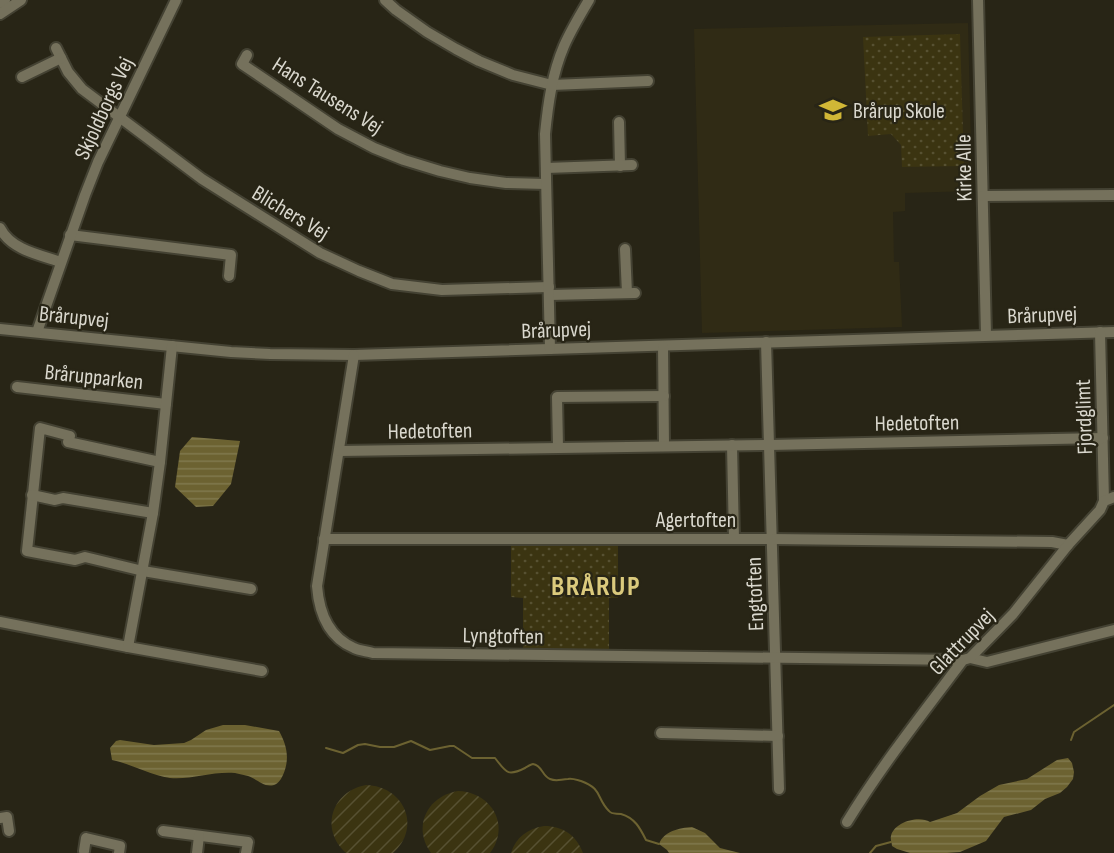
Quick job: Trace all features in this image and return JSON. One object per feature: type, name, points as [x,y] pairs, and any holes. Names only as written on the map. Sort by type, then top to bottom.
[{"type":"street","points":[[0,3],[5,0]]},
{"type":"street","points":[[0,14],[21,0]]},
{"type":"street","name":"Skjoldborgs Vej","points":[[37,332],[84,195],[119,116],[176,0]]},
{"type":"street","points":[[385,0],[427,32],[456,49],[513,75],[552,85],[648,81]]},
{"type":"street","points":[[550,349],[545,134],[552,85],[563,48],[589,0]]},
{"type":"street","name":"Kirke Alle","points":[[978,0],[986,336]]},
{"type":"street","name":"Blichers Vej","points":[[22,76],[58,53],[68,72],[82,89],[202,179],[320,253],[392,284],[442,290],[631,293],[625,249]]},
{"type":"street","name":"Hans Tausens Vej","points":[[247,54],[242,63],[338,129],[374,148],[413,163],[470,178],[506,183],[546,184]]},
{"type":"street","points":[[619,122],[620,166]]},
{"type":"street","points":[[546,168],[632,165]]},
{"type":"street","points":[[983,196],[1114,195]]},
{"type":"street","points":[[0,228],[10,242],[17,246],[61,262]]},
{"type":"street","points":[[70,236],[231,255],[229,276]]},
{"type":"street","name":"Brårupvej","points":[[0,329],[270,354],[354,355],[1114,332]]},
{"type":"street","name":"Fjordglimt","points":[[1100,332],[1103,438],[1109,499]]},
{"type":"street","name":"Engtoften","points":[[766,342],[779,789]]},
{"type":"street","name":"Brårupparken","points":[[128,647],[153,513],[172,346]]},
{"type":"street","points":[[663,346],[664,445]]},
{"type":"street","name":"Lyngtoften","points":[[354,355],[317,586],[318,603],[323,618],[331,631],[355,649],[373,653],[967,659],[987,662],[1114,630]]},
{"type":"street","name":"Brårupparken","points":[[17,387],[166,404]]},
{"type":"street","points":[[558,447],[557,398],[664,396]]},
{"type":"street","points":[[160,462],[68,442],[70,436],[40,428],[27,551],[75,560],[85,557],[143,571],[251,589]]},
{"type":"street","name":"Hedetoften","points":[[339,451],[1103,438]]},
{"type":"street","points":[[732,445],[734,539]]},
{"type":"street","points":[[32,495],[153,513]]},
{"type":"street","name":"Glattrupvej","points":[[847,822],[911,728],[967,659],[1013,614],[1068,545],[1109,499]]},
{"type":"street","name":"Agertoften","points":[[324,539],[772,539],[1052,542],[1068,545]]},
{"type":"street","points":[[0,622],[262,671]]},
{"type":"street","points":[[661,733],[778,736]]},
{"type":"street","points":[[0,818],[7,818],[9,831]]},
{"type":"street","points":[[162,831],[248,842],[246,853]]},
{"type":"street","points":[[197,853],[199,836]]},
{"type":"street","points":[[84,851],[86,838],[120,846],[119,853]]},
{"type":"shaded area","name":"Brårup Skole","points":[[968,23],[972,191],[905,193],[905,211],[893,212],[894,262],[899,262],[902,327],[702,333],[694,29]]},
{"type":"shaded area","points":[[960,34],[964,166],[902,167],[901,145],[891,134],[868,136],[863,37]]},
{"type":"shaded area","points":[[192,437],[240,441],[231,484],[213,506],[196,507],[175,487],[180,451]]},
{"type":"shaded area","points":[[511,544],[618,545],[618,598],[609,598],[609,650],[523,649],[523,598],[511,597]]},
{"type":"shaded area","points":[[223,725],[245,725],[279,731],[286,747],[287,758],[279,782],[270,786],[235,773],[170,778],[112,760],[110,748],[116,741],[154,745],[184,743],[206,730]]},
{"type":"shaded area","points":[[1068,758],[1074,772],[1073,779],[1067,787],[1031,810],[1004,817],[986,841],[960,852],[947,853],[910,853],[892,846],[893,831],[908,821],[920,819],[930,822],[957,813],[999,785],[1027,779],[1057,760]]},
{"type":"shaded area","points":[[366,785],[390,792],[405,810],[406,832],[402,843],[393,853],[346,853],[333,833],[331,823],[338,803],[354,789]]},
{"type":"shaded area","points":[[458,791],[480,797],[494,812],[499,832],[490,853],[431,853],[425,843],[423,823],[431,806],[447,794]]},
{"type":"shaded area","points":[[551,826],[568,833],[577,841],[583,853],[511,853],[516,842],[523,835],[532,829]]},
{"type":"shaded area","points":[[692,827],[705,833],[720,848],[740,853],[669,853],[659,844],[668,833]]},
{"type":"waterway","points":[[1071,740],[1074,732],[1114,705]]},
{"type":"waterway","points":[[326,748],[343,753],[358,745],[394,747],[411,741],[430,750],[454,746],[472,758],[495,758],[507,772],[519,771],[532,764],[536,765],[550,779],[573,779],[593,787],[610,812],[630,818],[646,840],[659,844]]},
{"type":"waterway","points":[[870,853],[876,846],[891,842]]},
{"type":"place","name":"Brårup Skole","points":[[833,110]]},
{"type":"district","name":"BRÅRUP","points":[[596,585]]}]
